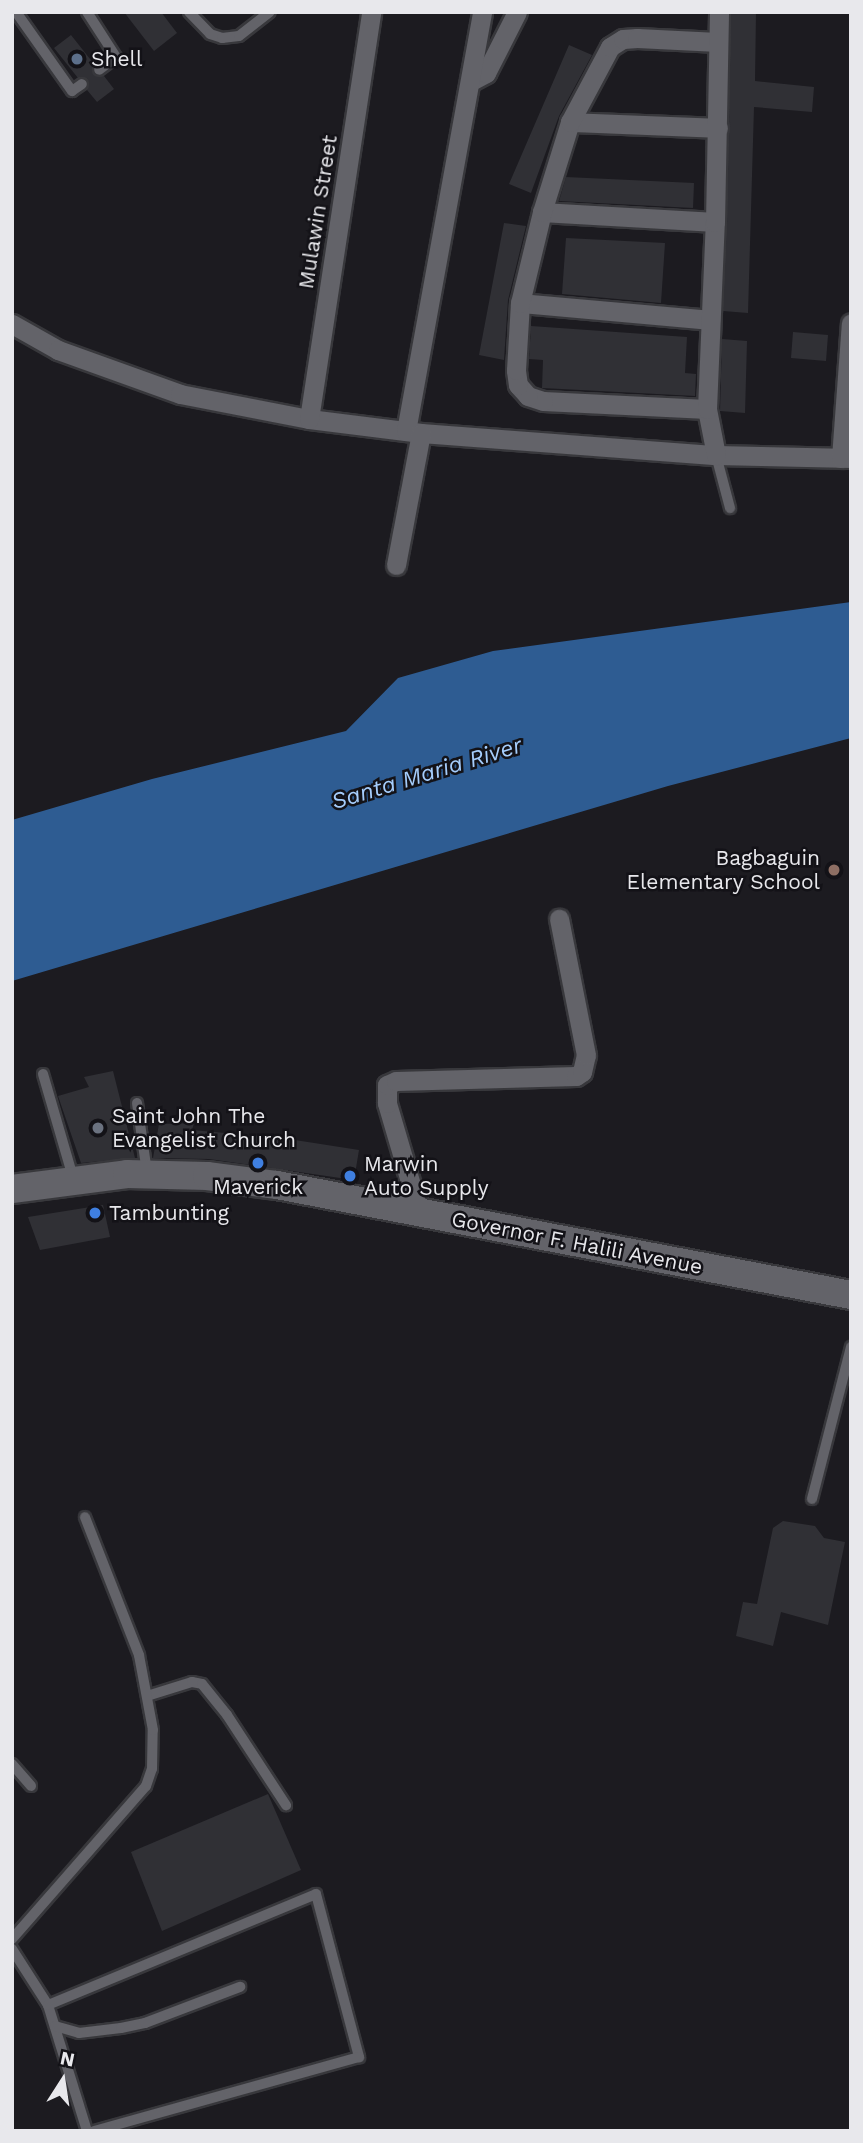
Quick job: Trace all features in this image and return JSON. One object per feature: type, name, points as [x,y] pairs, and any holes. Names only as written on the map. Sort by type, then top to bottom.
[{"type":"main road","name":"Governor F. Halili Avenue","points":[[12,1189],[74,1180],[147,1175],[208,1176],[277,1185],[851,1295]]},
{"type":"street","name":"Mulawin Street","points":[[309,419],[371,12]]},
{"type":"street","points":[[396,565],[414,432],[482,12]]},
{"type":"street","points":[[471,81],[486,73],[517,12]]},
{"type":"street","points":[[716,455],[707,410],[718,128],[719,12]]},
{"type":"street","points":[[707,410],[544,401],[528,396],[518,385],[516,370],[520,303],[542,212],[569,122],[610,47],[623,39],[718,42]]},
{"type":"street","points":[[569,122],[718,128]]},
{"type":"street","points":[[542,212],[715,222]]},
{"type":"street","points":[[520,303],[710,320]]},
{"type":"street","points":[[12,324],[58,350],[180,394],[309,419],[414,432],[716,455],[846,458],[851,323]]},
{"type":"street","points":[[419,1212],[387,1103],[387,1085],[396,1081],[576,1076],[582,1072],[586,1055],[558,919]]},
{"type":"lane","points":[[16,12],[72,91],[82,84]]},
{"type":"lane","points":[[87,12],[116,57],[99,70]]},
{"type":"lane","points":[[189,12],[210,34],[222,38],[239,36],[270,12]]},
{"type":"lane","points":[[716,455],[730,508]]},
{"type":"lane","points":[[43,1074],[74,1180]]},
{"type":"lane","points":[[137,1103],[147,1175]]},
{"type":"lane","points":[[812,1499],[851,1347]]},
{"type":"lane","points":[[12,1939],[146,1786],[152,1769],[153,1730],[139,1655],[128,1621],[85,1517]]},
{"type":"lane","points":[[147,1696],[185,1683],[202,1684],[227,1715],[286,1805]]},
{"type":"lane","points":[[12,1764],[31,1786]]},
{"type":"lane","points":[[48,2005],[316,1894],[359,2057],[94,2131]]},
{"type":"lane","points":[[12,1949],[48,2005],[87,2131]]},
{"type":"lane","points":[[55,2026],[79,2033],[133,2025],[240,1987]]},
{"type":"water","name":"Santa Maria River","points":[[851,602],[851,738],[668,786],[12,981],[12,820],[152,779],[346,731],[398,678],[493,651]]},
{"type":"building","points":[[124,12],[161,12],[177,33],[154,51]]},
{"type":"building","points":[[731,12],[756,12],[755,81],[814,87],[812,112],[754,107],[748,313],[723,311]]},
{"type":"building","name":"Shell","points":[[71,35],[94,64],[94,75],[104,76],[114,89],[97,102],[87,90],[88,79],[78,78],[54,48]]},
{"type":"building","points":[[569,45],[592,55],[559,116],[531,193],[509,184]]},
{"type":"building","points":[[566,177],[694,183],[693,208],[559,201]]},
{"type":"building","points":[[504,223],[526,226],[508,300],[504,360],[479,355]]},
{"type":"building","points":[[566,238],[665,243],[661,303],[562,294]]},
{"type":"building","points":[[531,326],[687,337],[685,373],[696,374],[695,396],[542,388],[543,360],[529,359]]},
{"type":"building","points":[[793,332],[828,335],[826,361],[791,358]]},
{"type":"building","points":[[722,339],[747,341],[745,413],[720,411]]},
{"type":"building","name":"Saint John The Evangelist Church","points":[[113,1071],[135,1158],[81,1163],[58,1096],[89,1087],[84,1077]]},
{"type":"building","points":[[194,1123],[192,1130],[282,1138],[359,1150],[354,1180],[209,1159],[153,1158],[159,1124]]},
{"type":"building","points":[[103,1205],[110,1237],[40,1250],[28,1217]]},
{"type":"building","points":[[783,1521],[815,1526],[824,1538],[845,1542],[828,1625],[781,1612],[773,1646],[736,1636],[743,1602],[757,1604],[773,1528]]},
{"type":"building","points":[[268,1794],[301,1870],[162,1931],[131,1852]]},
{"type":"place","name":"Shell","points":[[77,59]]},
{"type":"place","name":"Bagbaguin Elementary School","points":[[834,870]]},
{"type":"place","name":"Saint John The Evangelist Church","points":[[98,1128]]},
{"type":"place","name":"Maverick","points":[[258,1163]]},
{"type":"place","name":"Marwin Auto Supply","points":[[350,1176]]},
{"type":"place","name":"Tambunting","points":[[95,1213]]}]
